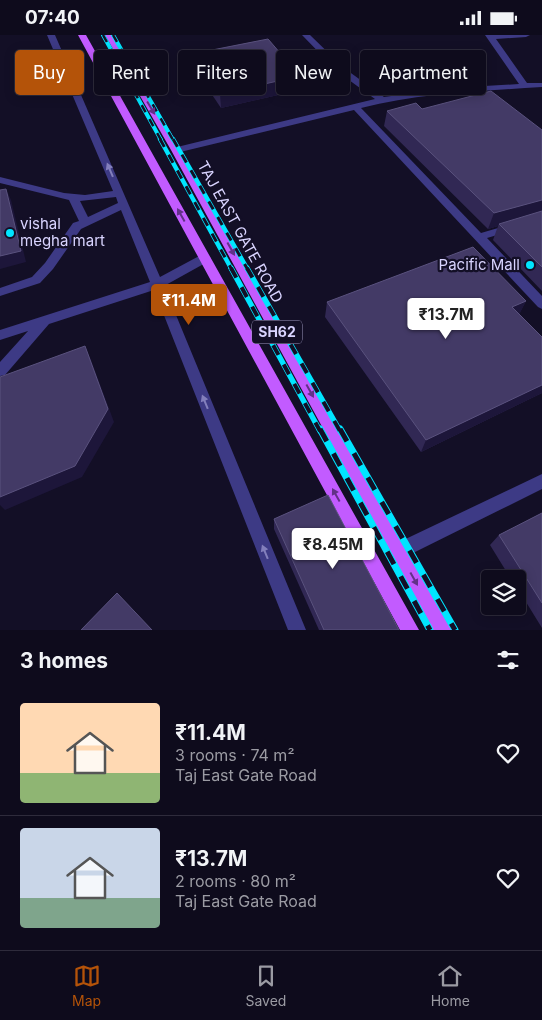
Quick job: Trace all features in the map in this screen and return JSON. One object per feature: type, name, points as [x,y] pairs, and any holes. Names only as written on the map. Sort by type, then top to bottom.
[{"type":"main road","name":"SH62","points":[[82,35],[410,630]]},
{"type":"main road","name":"TAJ EAST GATE ROAD","points":[[109,35],[176,150],[443,630]]},
{"type":"street","points":[[51,35],[122,199],[297,630]]},
{"type":"street","points":[[306,35],[341,70],[382,100]]},
{"type":"street","points":[[490,36],[526,35]]},
{"type":"street","points":[[490,36],[525,86]]},
{"type":"street","points":[[176,150],[355,106],[410,95],[542,85]]},
{"type":"street","points":[[355,106],[542,304]]},
{"type":"street","points":[[0,180],[73,197],[122,199]]},
{"type":"street","points":[[73,197],[85,221]]},
{"type":"street","points":[[0,293],[36,280],[49,266],[77,225],[122,199]]},
{"type":"street","points":[[479,237],[542,218]]},
{"type":"street","points":[[0,335],[157,284],[205,258]]},
{"type":"street","points":[[0,371],[44,321]]},
{"type":"street","points":[[399,551],[542,481]]},
{"type":"building","points":[[268,39],[278,50],[276,50],[276,81],[266,84],[266,50],[212,50]]},
{"type":"building","points":[[491,91],[542,130],[542,200],[494,213],[387,111],[416,103],[422,109],[476,95],[486,95],[486,92]]},
{"type":"building","name":"vishal megha mart","points":[[6,189],[21,251],[0,256],[0,190]]},
{"type":"building","points":[[542,211],[542,267],[499,224]]},
{"type":"building","points":[[473,247],[526,301],[512,307],[542,337],[542,385],[426,440],[327,302]]},
{"type":"building","points":[[85,346],[108,409],[75,466],[0,497],[0,377]]},
{"type":"building","points":[[328,495],[399,630],[324,630],[274,519]]},
{"type":"building","points":[[542,513],[542,603],[526,578],[526,570],[521,570],[499,535]]},
{"type":"building","points":[[117,593],[152,630],[81,630]]},
{"type":"railway","points":[[103,35],[161,140]]},
{"type":"railway","points":[[113,35],[173,140]]},
{"type":"railway","points":[[160,139],[232,270]]},
{"type":"railway","points":[[173,139],[248,270]]},
{"type":"railway","points":[[231,268],[320,431]]},
{"type":"railway","points":[[247,268],[340,431]]},
{"type":"railway","points":[[320,429],[430,630]]},
{"type":"railway","points":[[340,429],[455,630]]},
{"type":"place","name":"vishal megha mart","points":[[10,233]]},
{"type":"place","name":"Pacific Mall","points":[[530,265]]}]
